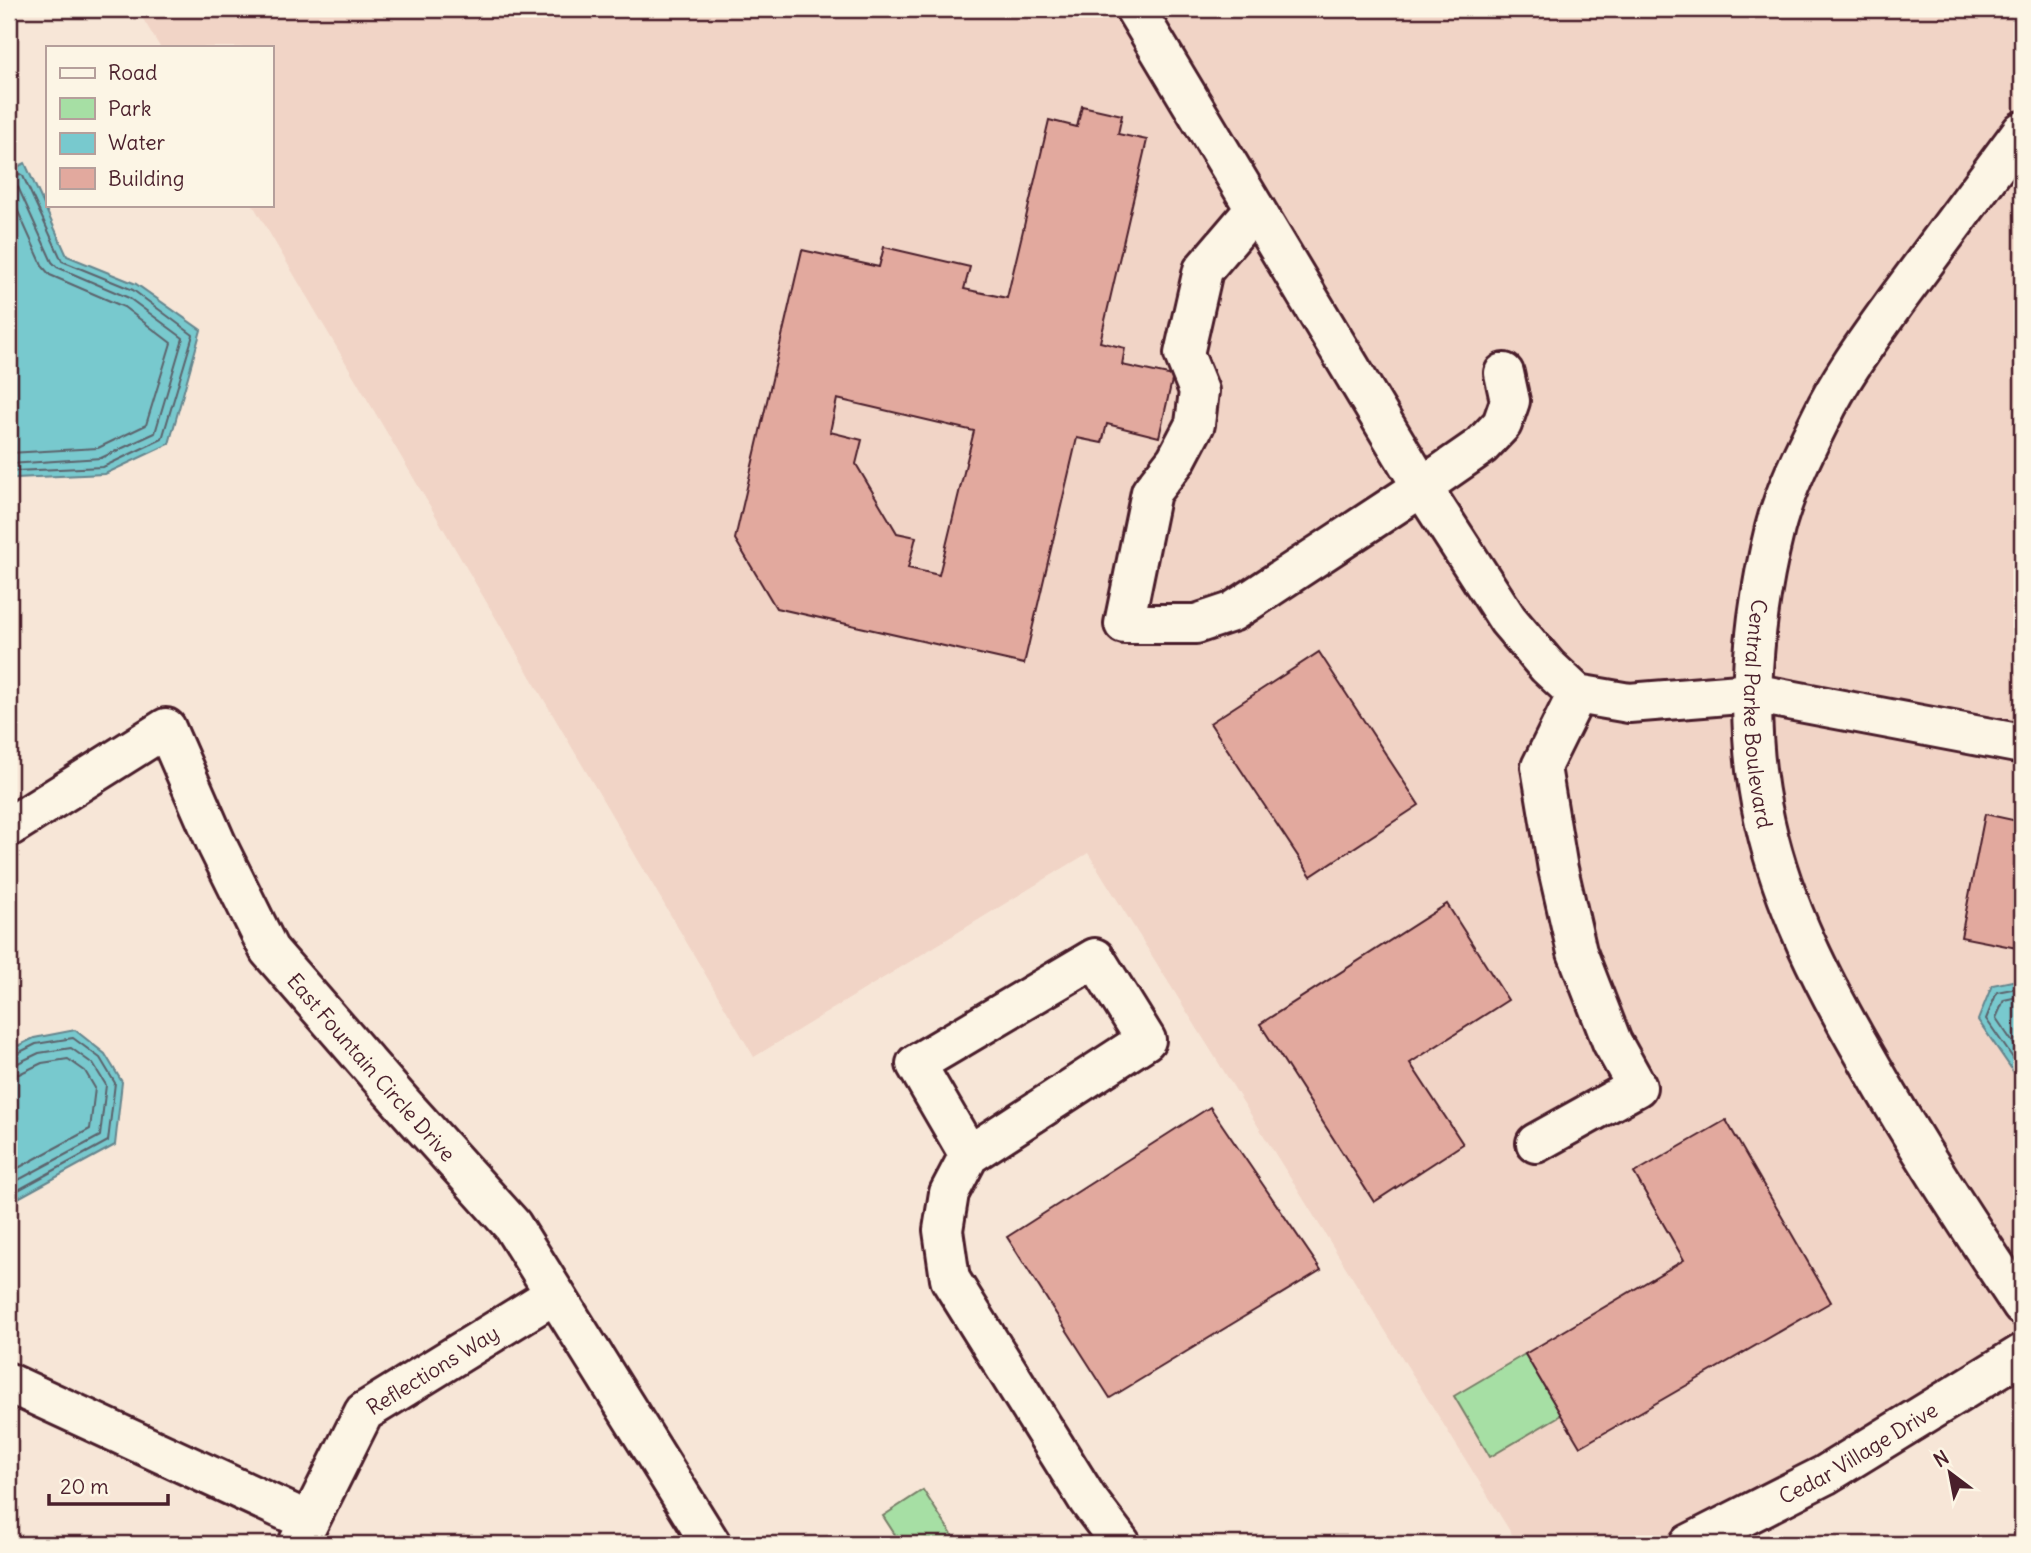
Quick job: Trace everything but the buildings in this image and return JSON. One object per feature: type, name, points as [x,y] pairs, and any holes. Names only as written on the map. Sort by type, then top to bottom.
[{"type":"street","points":[[1135,9],[1422,487],[1508,620],[1547,666],[1577,694],[1629,703],[1752,693],[2022,744]]},
{"type":"street","name":"Central Parke Boulevard","points":[[2022,131],[1851,364],[1821,416],[1785,498],[1776,527],[1757,615],[1752,693],[1755,765],[1765,824],[1796,921],[1829,993],[1908,1132],[2022,1306]]},
{"type":"street","points":[[1255,209],[1203,270],[1184,354],[1199,391],[1195,424],[1176,460],[1151,492],[1124,624],[1196,624],[1232,612],[1422,487],[1481,446],[1502,424],[1510,401],[1504,373]]},
{"type":"street","points":[[1536,1143],[1637,1087],[1612,1042],[1577,952],[1558,869],[1541,767],[1577,694]]},
{"type":"street","name":"East Fountain Circle Drive","points":[[9,828],[166,728],[217,845],[269,950],[512,1225],[711,1544]]},
{"type":"street","points":[[969,1155],[916,1064],[1095,958],[1146,1040],[969,1155],[949,1193],[943,1230],[950,1279],[1088,1500],[1121,1544]]},
{"type":"street","name":"Reflections Way","points":[[303,1533],[364,1412],[555,1294]]},
{"type":"street","name":"Cedar Village Drive","points":[[1689,1544],[1825,1475],[2022,1354]]},
{"type":"street","points":[[9,1383],[303,1533]]},
{"type":"shaded area","points":[[137,9],[2022,9],[2022,1354],[1689,1544],[1518,1544],[1088,853],[754,1057],[254,206],[273,206],[273,46],[159,46]]},
{"type":"green space","points":[[1525,1354],[1561,1415],[1490,1457],[1454,1396]]},
{"type":"green space","points":[[923,1490],[958,1544],[901,1544],[883,1516]]},
{"type":"water","points":[[25,163],[67,256],[136,284],[201,330],[169,444],[105,474],[15,478],[9,481],[9,171]]},
{"type":"water","points":[[2022,979],[2022,1084],[1978,1020],[1992,985]]},
{"type":"water","points":[[75,1030],[105,1054],[122,1082],[115,1145],[9,1203],[9,1050],[34,1038]]}]
